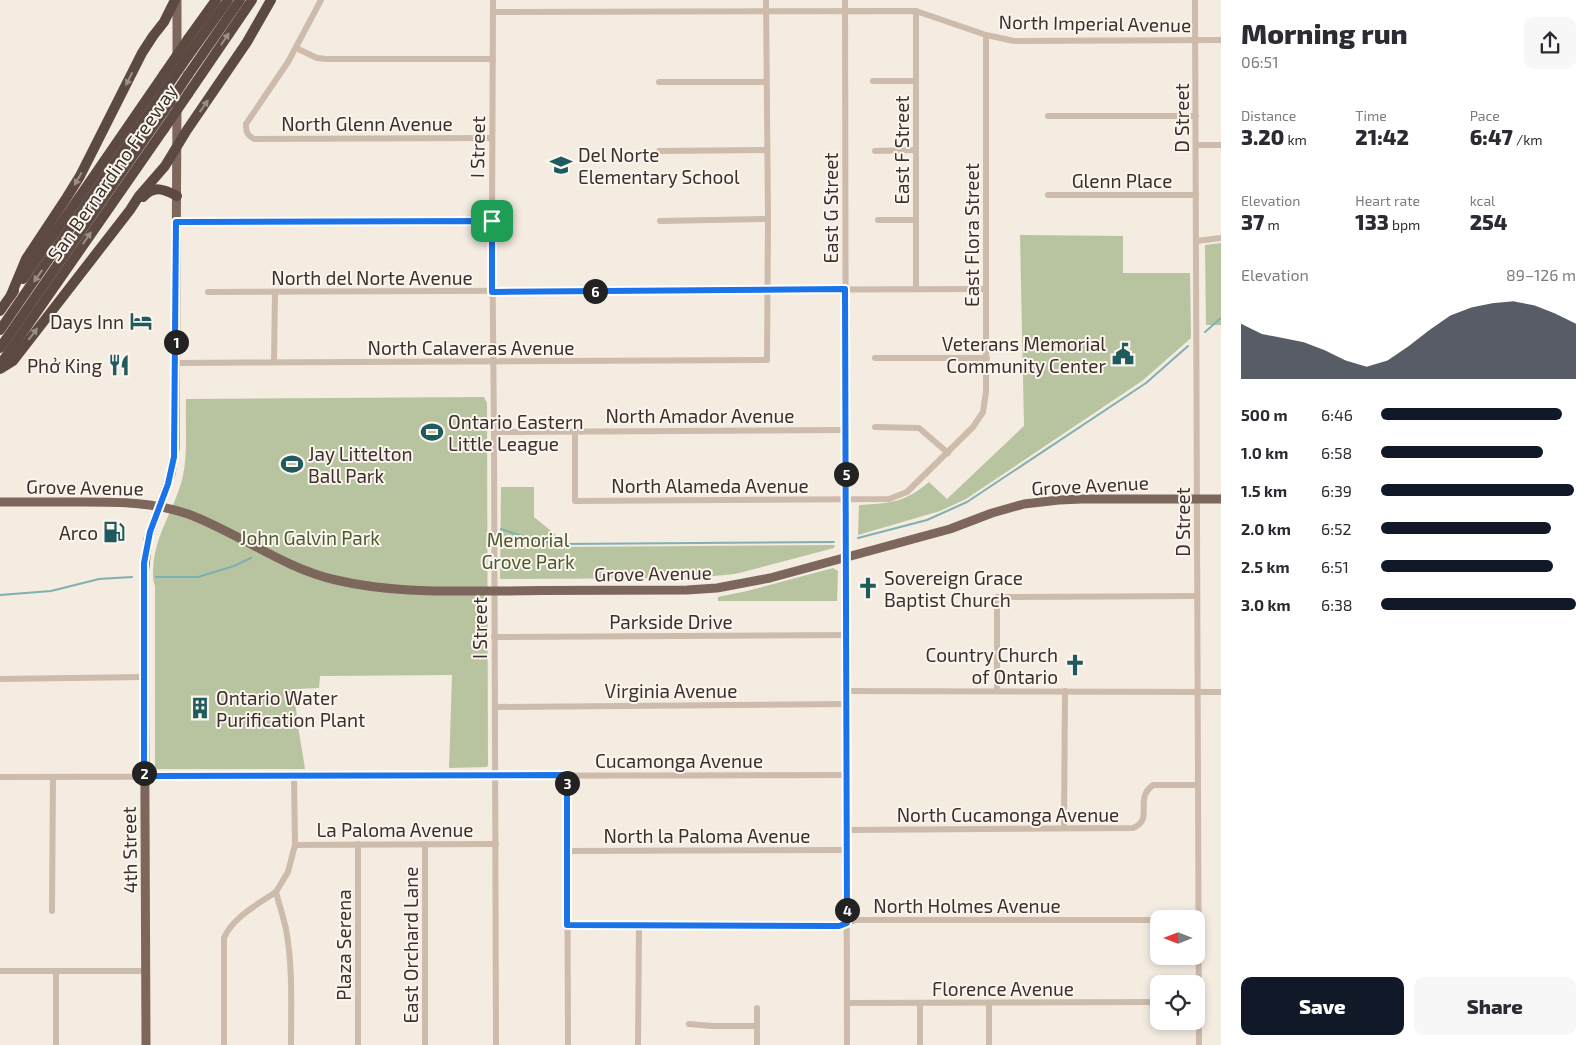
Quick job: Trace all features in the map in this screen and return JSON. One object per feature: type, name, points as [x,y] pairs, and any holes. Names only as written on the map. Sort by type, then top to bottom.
[{"type":"highway","points":[[11,295],[26,259],[80,176],[142,53],[164,22],[176,0]]},
{"type":"highway","name":"San Bernardino Freeway","points":[[0,311],[216,0]]},
{"type":"highway","points":[[0,330],[228,0]]},
{"type":"highway","points":[[0,348],[240,0]]},
{"type":"highway","name":"San Bernardino Freeway","points":[[0,365],[252,0]]},
{"type":"highway","points":[[0,369],[13,360],[139,196],[165,166],[247,42],[271,0]]},
{"type":"highway","points":[[130,210],[152,190],[163,189],[177,196]]},
{"type":"main road","name":"4th Street","points":[[146,1045],[144,578],[148,539],[172,474],[174,457],[177,196],[176,0]]},
{"type":"main road","name":"Grove Avenue","points":[[0,502],[136,502],[160,506],[203,520],[284,562],[334,580],[377,589],[494,591],[687,590],[717,588],[770,578],[950,529],[992,512],[1024,504],[1059,500],[1221,499]]},
{"type":"street","points":[[321,0],[296,48],[317,58],[493,59]]},
{"type":"street","name":"I Street","points":[[493,0],[492,292],[496,1045]]},
{"type":"street","points":[[766,0],[768,219],[766,290]]},
{"type":"street","name":"East G Street","points":[[845,0],[848,775],[846,850],[847,1045]]},
{"type":"street","name":"D Street","points":[[1195,0],[1197,910]]},
{"type":"street","name":"North Imperial Avenue","points":[[493,12],[916,11],[986,35],[1014,41],[1221,40]]},
{"type":"street","name":"East F Street","points":[[916,11],[916,288]]},
{"type":"street","name":"East Flora Street","points":[[846,499],[889,499],[907,492],[973,427],[983,412],[986,392],[987,358],[986,35]]},
{"type":"street","name":"North Glenn Avenue","points":[[296,48],[246,124],[248,136],[254,139],[492,138]]},
{"type":"street","points":[[873,81],[916,81]]},
{"type":"street","points":[[659,82],[766,82]]},
{"type":"street","points":[[1048,116],[1196,116]]},
{"type":"street","points":[[1196,145],[1221,145]]},
{"type":"street","points":[[659,151],[767,150]]},
{"type":"street","points":[[875,151],[916,150]]},
{"type":"street","name":"Glenn Place","points":[[1048,195],[1196,195]]},
{"type":"street","points":[[660,220],[768,219]]},
{"type":"street","points":[[878,220],[916,220]]},
{"type":"street","points":[[176,222],[492,221]]},
{"type":"street","points":[[1196,241],[1221,238]]},
{"type":"street","name":"North del Norte Avenue","points":[[208,292],[986,289]]},
{"type":"street","name":"North Calaveras Avenue","points":[[176,363],[766,360],[766,290]]},
{"type":"street","points":[[274,292],[274,362]]},
{"type":"street","points":[[875,358],[987,358]]},
{"type":"street","points":[[875,427],[919,428],[948,453]]},
{"type":"street","name":"North Amador Avenue","points":[[494,432],[575,430],[846,430]]},
{"type":"street","name":"North Alameda Avenue","points":[[575,430],[575,501],[846,499]]},
{"type":"street","points":[[997,690],[997,597],[1197,596]]},
{"type":"street","name":"Parkside Drive","points":[[494,637],[847,635]]},
{"type":"street","points":[[0,679],[144,677]]},
{"type":"street","points":[[847,690],[1221,692]]},
{"type":"street","points":[[1064,828],[1065,691]]},
{"type":"street","name":"Virginia Avenue","points":[[495,707],[847,704]]},
{"type":"street","points":[[567,775],[568,1045]]},
{"type":"street","name":"Cucamonga Avenue","points":[[0,777],[848,775]]},
{"type":"street","points":[[224,1045],[224,938],[227,929],[234,922],[276,892],[288,872],[295,845],[294,776]]},
{"type":"street","points":[[52,911],[53,777]]},
{"type":"street","name":"North Cucamonga Avenue","points":[[847,830],[1133,828],[1144,820],[1144,796],[1148,789],[1154,785],[1198,785]]},
{"type":"street","name":"Plaza Serena","points":[[358,844],[358,1045]]},
{"type":"street","name":"East Orchard Lane","points":[[425,844],[425,1045]]},
{"type":"street","name":"La Paloma Avenue","points":[[295,845],[496,844]]},
{"type":"street","name":"North la Paloma Avenue","points":[[567,851],[846,850]]},
{"type":"street","points":[[276,892],[286,928],[290,971],[291,1045]]},
{"type":"street","name":"North Holmes Avenue","points":[[567,925],[839,926],[856,920],[1150,920]]},
{"type":"street","points":[[638,1045],[639,925]]},
{"type":"street","points":[[56,970],[56,1045]]},
{"type":"street","points":[[0,971],[146,971]]},
{"type":"street","name":"Florence Avenue","points":[[847,1003],[1150,1002]]},
{"type":"street","points":[[920,1003],[920,1045]]},
{"type":"street","points":[[989,1003],[989,1045]]},
{"type":"street","points":[[757,1008],[757,1045]]},
{"type":"street","points":[[689,1024],[757,1026]]},
{"type":"street","name":"D Street","points":[[1199,1030],[1199,1045]]},
{"type":"green space","points":[[1020,235],[1123,236],[1123,273],[1190,273],[1191,338],[1142,381],[966,499],[940,511],[858,535],[859,505],[897,501],[912,494],[929,482],[947,499],[1024,426]]},
{"type":"green space","points":[[1221,243],[1221,325],[1206,325],[1205,245]]},
{"type":"green space","name":"John Galvin Park","points":[[484,397],[487,403],[487,767],[449,768],[452,675],[320,676],[319,688],[295,689],[297,719],[305,769],[155,769],[154,558],[185,467],[186,399]]},
{"type":"green space","name":"Memorial Grove Park","points":[[501,487],[534,487],[534,517],[556,535],[557,547],[835,545],[834,548],[735,574],[693,578],[500,579]]},
{"type":"green space","points":[[833,568],[838,571],[837,601],[718,601],[718,597]]},
{"type":"waterway","points":[[1205,332],[1221,318]]},
{"type":"waterway","points":[[858,538],[927,520],[967,502],[1146,383],[1188,346]]},
{"type":"waterway","points":[[501,529],[537,541],[563,544],[834,542]]},
{"type":"waterway","points":[[156,577],[198,577],[234,566],[251,558]]},
{"type":"waterway","points":[[0,595],[51,591],[99,579],[132,577]]},
{"type":"place","name":"Del Norte Elementary School","points":[[561,165]]},
{"type":"place","name":"Days Inn","points":[[141,321]]},
{"type":"place","name":"Veterans Memorial Community Center","points":[[1123,354]]},
{"type":"place","name":"Phở King","points":[[119,365]]},
{"type":"place","name":"Ontario Eastern Little League","points":[[432,432]]},
{"type":"place","name":"Jay Littelton Ball Park","points":[[292,464]]},
{"type":"place","name":"Arco","points":[[114,532]]},
{"type":"place","name":"Sovereign Grace Baptist Church","points":[[868,588]]},
{"type":"place","name":"Country Church of Ontario","points":[[1075,665]]},
{"type":"place","name":"Ontario Water Purification Plant","points":[[200,708]]},
{"type":"route","points":[[492,221],[492,292],[845,289],[847,923],[839,926],[567,925],[567,775],[144,776],[144,575],[148,539],[172,474],[174,457],[176,222],[492,221]]}]
